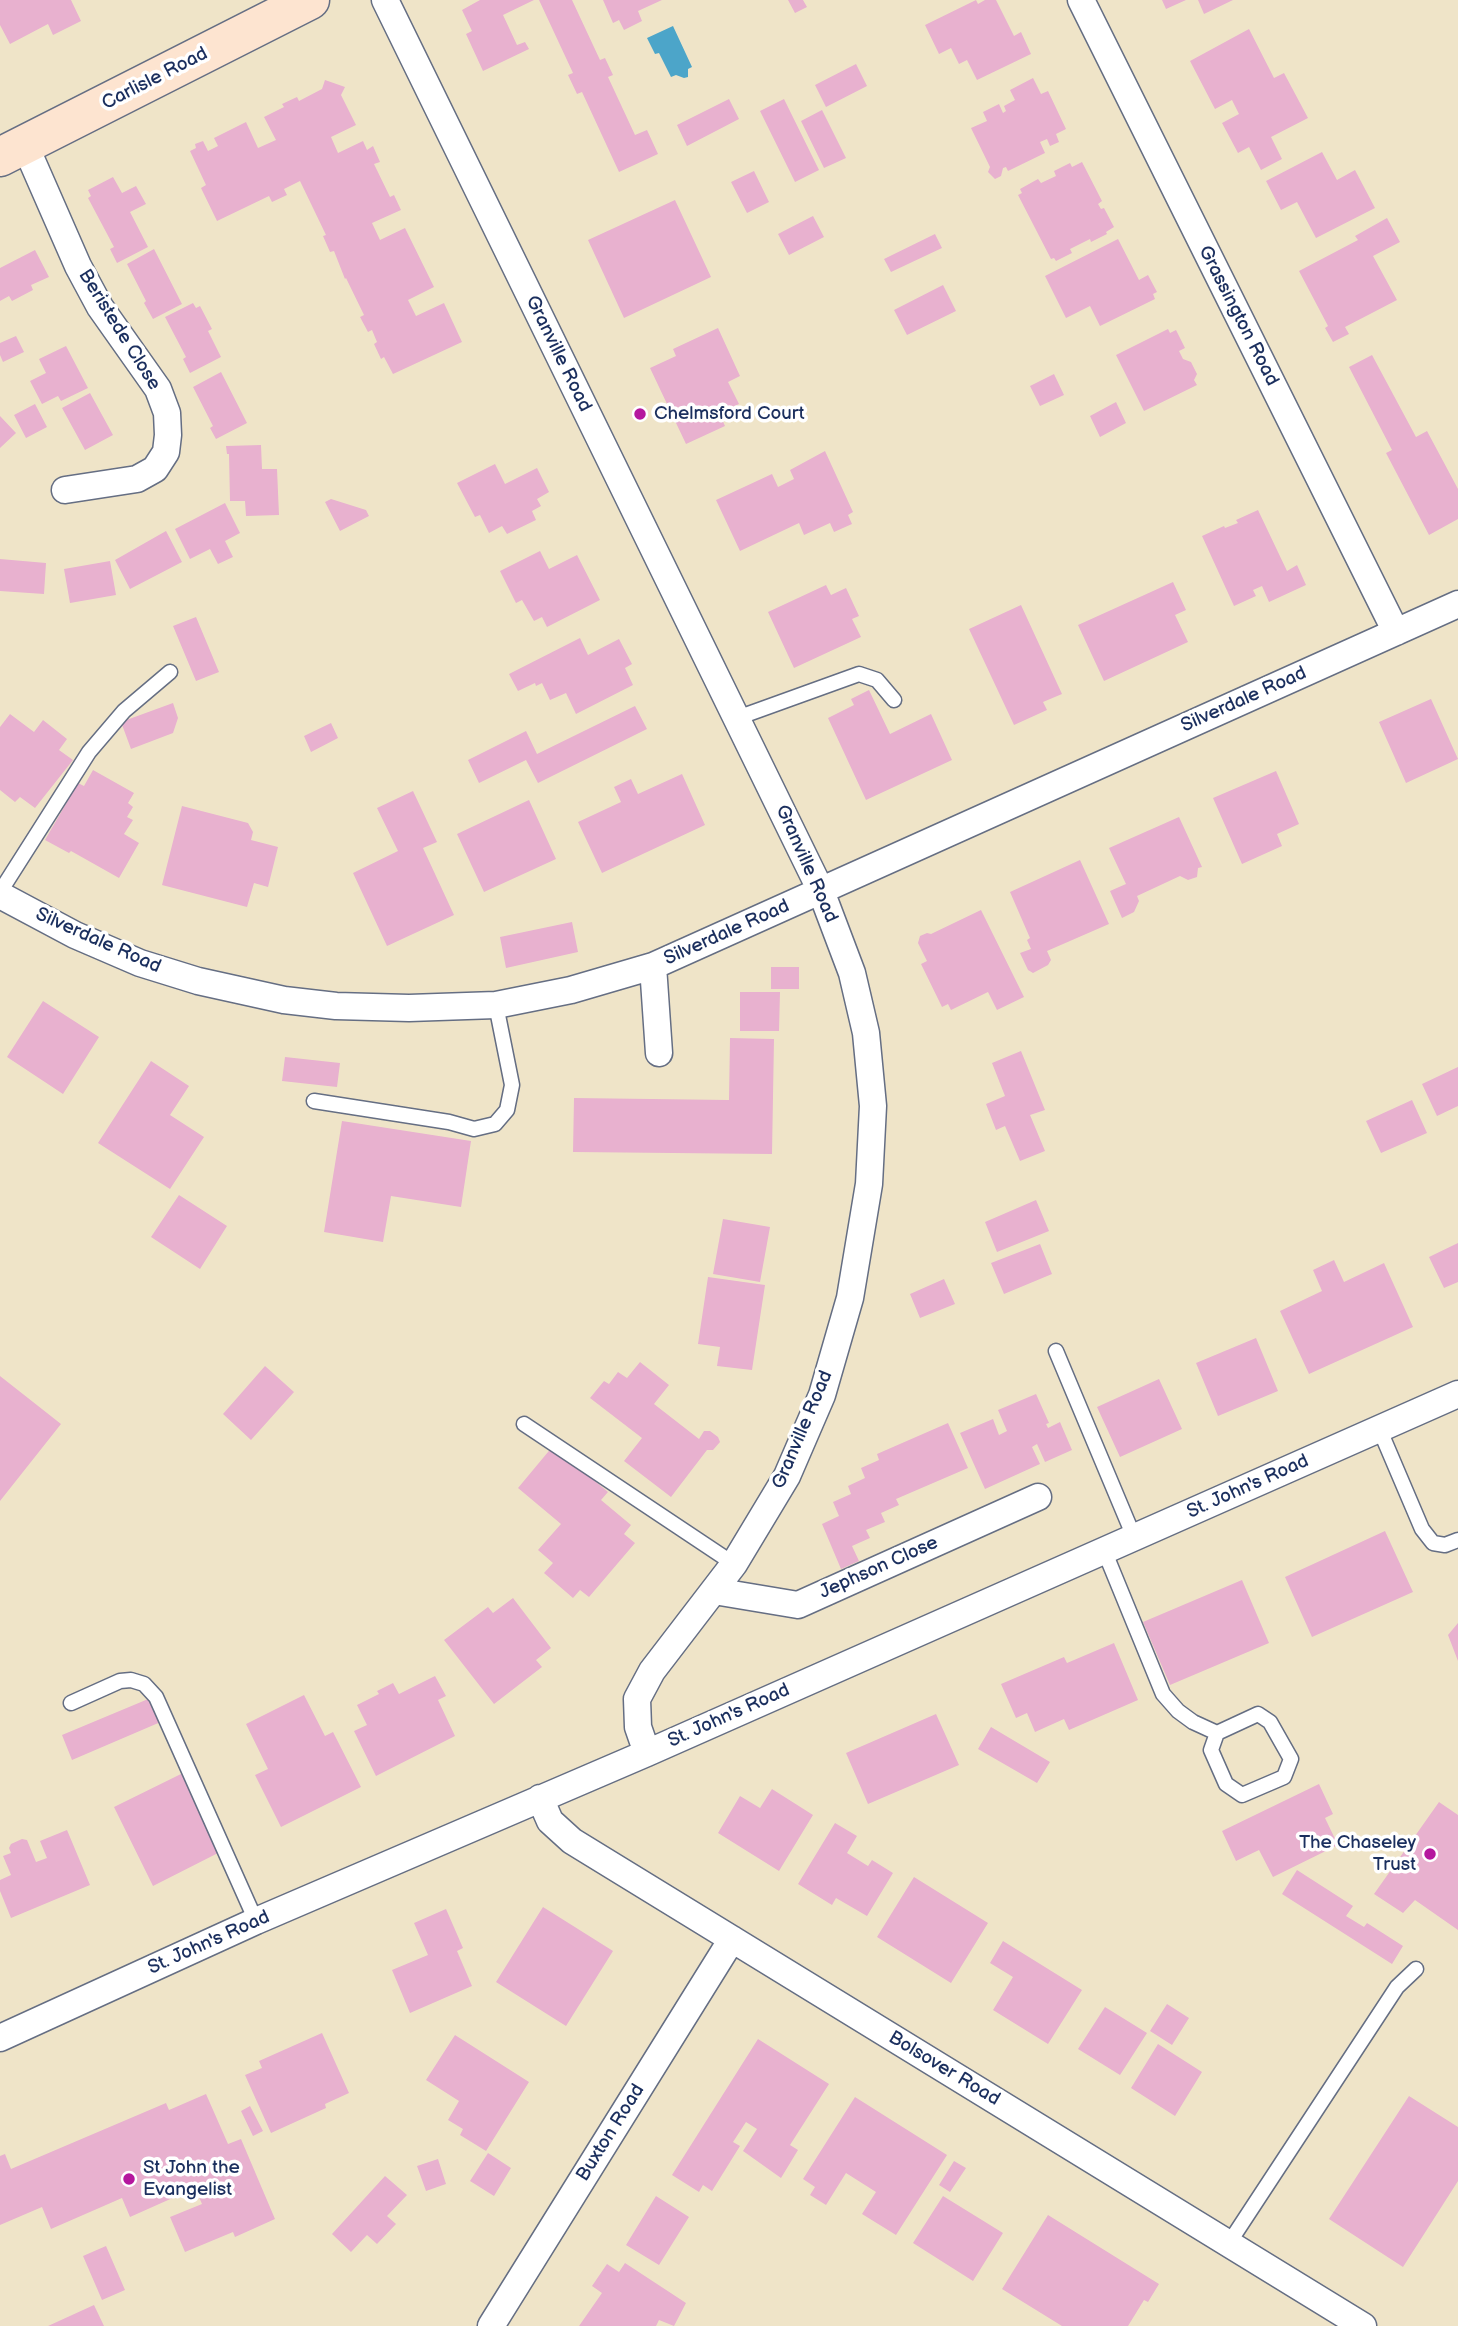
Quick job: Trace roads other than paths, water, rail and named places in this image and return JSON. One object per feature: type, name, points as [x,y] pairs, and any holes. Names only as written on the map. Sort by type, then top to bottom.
[{"type":"street","name":"Carlisle Road","points":[[12,151],[310,0]]},
{"type":"street","name":"Granville Road","points":[[385,0],[821,891],[852,973],[866,1034],[873,1106],[869,1184],[850,1298],[822,1395],[787,1476],[734,1564],[652,1671],[637,1699],[638,1727],[647,1753]]},
{"type":"street","name":"Grassington Road","points":[[1081,0],[1396,632]]},
{"type":"street","name":"Beristede Close","points":[[12,151],[100,307],[158,389],[167,413],[166,452],[155,469],[137,479],[65,490]]},
{"type":"street","name":"Silverdale Road","points":[[0,893],[75,935],[140,963],[198,981],[284,1000],[336,1006],[409,1008],[496,1005],[571,990],[653,966],[1458,604]]},
{"type":"street","points":[[653,966],[659,1053]]},
{"type":"street","name":"St. John's Road","points":[[0,2038],[256,1921],[647,1753],[1458,1394]]},
{"type":"street","name":"Jephson Close","points":[[714,1591],[798,1605],[1038,1497]]},
{"type":"street","name":"Bolsover Road","points":[[540,1798],[550,1821],[572,1841],[1363,2326]]},
{"type":"street","name":"Buxton Road","points":[[491,2326],[732,1939]]},
{"type":"lane","points":[[0,893],[89,752],[124,711],[170,672]]},
{"type":"lane","points":[[737,718],[859,674],[877,680],[894,700]]},
{"type":"lane","points":[[314,1101],[449,1122],[474,1129],[495,1124],[508,1110],[512,1085],[496,1005]]},
{"type":"lane","points":[[1056,1351],[1134,1537]]},
{"type":"lane","points":[[524,1424],[734,1564]]},
{"type":"lane","points":[[1379,1428],[1422,1529],[1433,1543],[1445,1545],[1458,1540]]},
{"type":"lane","points":[[1104,1550],[1163,1694],[1178,1711],[1217,1734]]},
{"type":"lane","points":[[71,1703],[120,1681],[131,1680],[144,1684],[156,1697],[256,1921]]},
{"type":"lane","points":[[1258,1714],[1270,1722],[1291,1759],[1284,1777],[1242,1795],[1226,1784],[1210,1750],[1217,1734],[1258,1714]]},
{"type":"lane","points":[[1229,2243],[1396,1987],[1416,1969]]},
{"type":"water","points":[[673,26],[692,67],[688,69],[688,77],[671,77],[659,53],[655,54],[647,38]]},
{"type":"place","name":"Chelmsford Court","points":[[640,414]]},
{"type":"place","name":"The Chaseley Trust","points":[[1430,1854]]},
{"type":"place","name":"St John the Evangelist","points":[[129,2179]]}]
